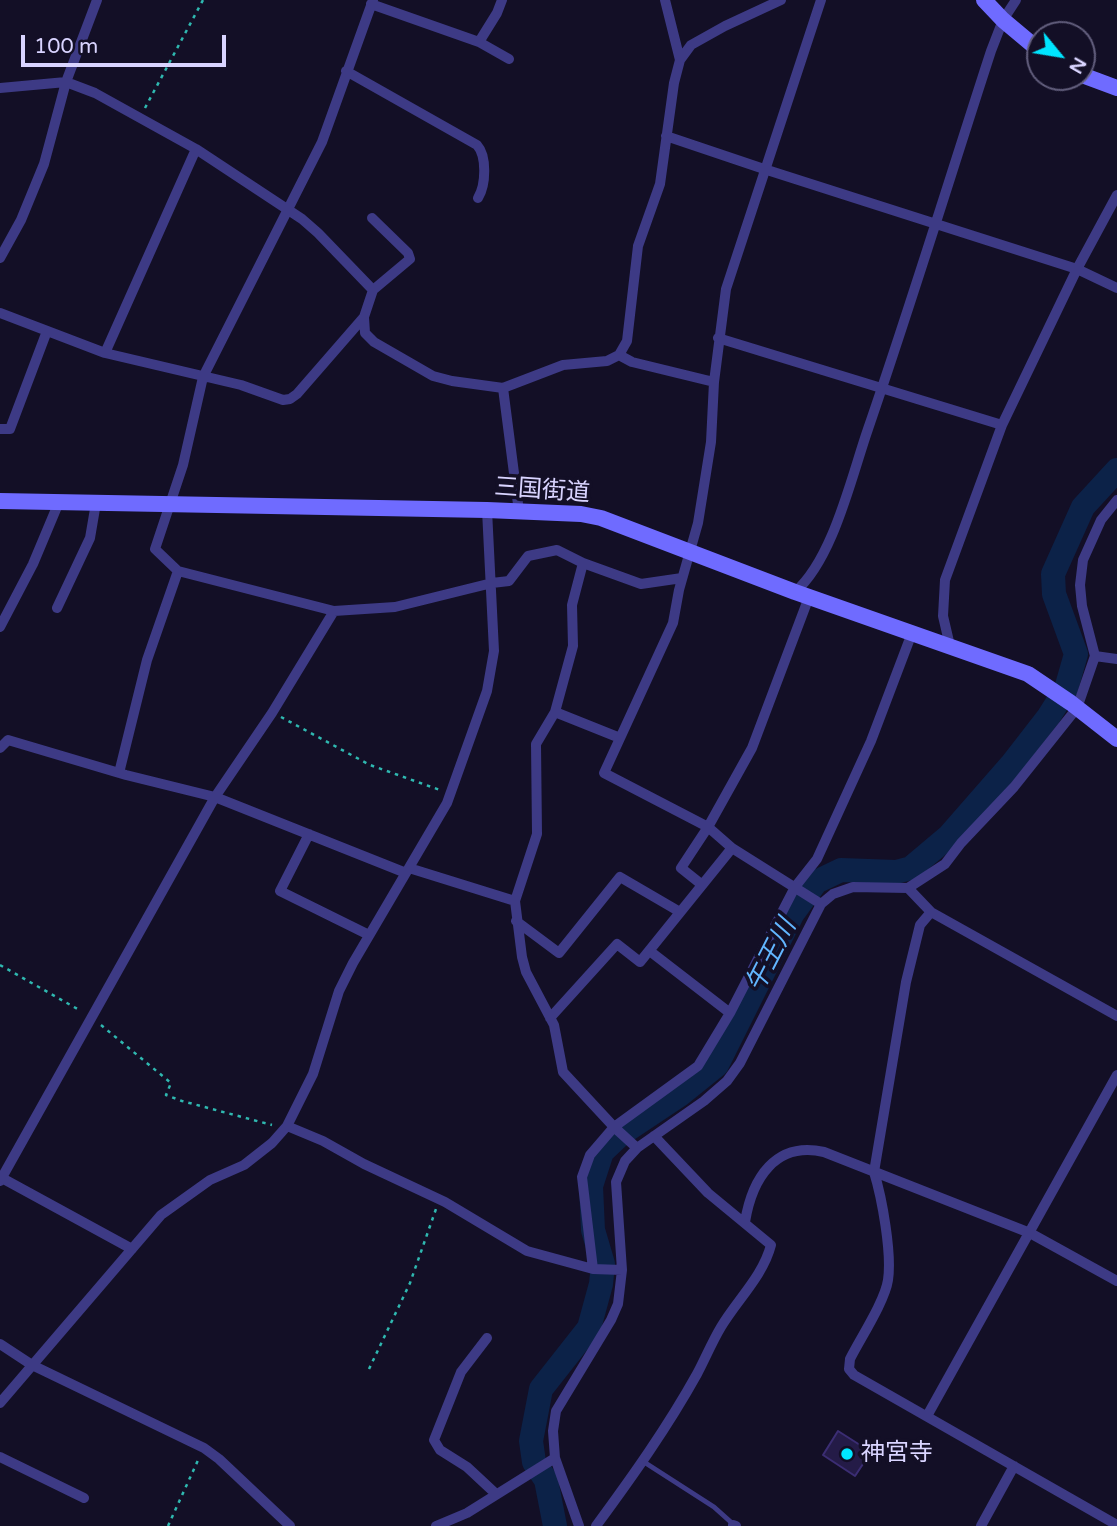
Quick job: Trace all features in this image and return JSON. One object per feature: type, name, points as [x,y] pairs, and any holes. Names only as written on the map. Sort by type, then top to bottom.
[{"type":"street","points":[[0,258],[21,220],[44,163],[66,82],[97,0]]},
{"type":"street","points":[[479,41],[502,0]]},
{"type":"street","points":[[372,218],[408,253],[410,259],[373,290],[364,317],[365,333],[374,342],[433,376],[452,382],[503,388],[563,365],[607,361],[619,355],[627,341],[638,246],[660,184],[680,60],[665,0]]},
{"type":"street","points":[[680,60],[691,46],[725,26],[781,0]]},
{"type":"street","points":[[819,903],[732,848],[708,827],[604,773],[673,623],[689,550],[698,523],[712,442],[718,338],[726,289],[821,0]]},
{"type":"street","points":[[984,0],[1026,39]]},
{"type":"street","points":[[701,884],[681,868],[708,827],[752,748],[802,595],[827,547],[1003,20],[1016,0]]},
{"type":"street","points":[[509,59],[479,41],[372,2],[322,142],[203,377],[183,465],[155,549],[178,571],[334,611],[395,607],[509,581],[528,556],[557,550],[583,563],[640,584],[682,578]]},
{"type":"street","points":[[346,71],[477,145],[483,151],[484,189],[478,198]]},
{"type":"street","points":[[1096,80],[1117,88]]},
{"type":"street","points":[[0,88],[66,82],[95,93],[140,117],[196,149],[287,208],[318,233],[373,290]]},
{"type":"street","points":[[666,136],[1077,269],[1117,289]]},
{"type":"street","points":[[105,353],[196,149]]},
{"type":"street","points":[[950,646],[943,616],[945,580],[1002,425],[1077,269],[1117,195]]},
{"type":"street","points":[[0,313],[105,353],[241,385],[283,401],[290,399],[364,317]]},
{"type":"street","points":[[0,429],[10,429],[47,331]]},
{"type":"street","points":[[718,338],[1002,425]]},
{"type":"street","points":[[619,355],[632,362],[714,382]]},
{"type":"street","points":[[503,388],[519,512]]},
{"type":"street","name":"三国街道","points":[[0,501],[487,510],[581,514],[601,518],[802,595],[1028,674],[1117,739]]},
{"type":"street","points":[[0,627],[33,564],[59,502]]},
{"type":"street","points":[[579,1526],[552,1460],[553,1431],[556,1411],[618,1304],[620,1270],[616,1182],[625,1161],[635,1146],[654,1136],[727,1082],[740,1063],[819,903],[833,894],[853,887],[908,888],[945,864],[961,843],[1014,788],[1074,705],[1095,656],[1082,606],[1080,585],[1083,560],[1101,520],[1116,502]]},
{"type":"street","points":[[57,608],[90,538],[96,503]]},
{"type":"street","points":[[0,1403],[162,1215],[210,1180],[244,1165],[272,1143],[286,1127],[313,1074],[339,991],[450,793],[486,691],[494,651],[487,510]]},
{"type":"street","points":[[583,563],[572,604],[573,646],[555,712],[536,744],[537,834],[515,901],[516,921],[526,972],[554,1025],[563,1072],[635,1146]]},
{"type":"street","points":[[120,773],[147,660],[178,571]]},
{"type":"street","points":[[132,1249],[1,1179],[215,797],[272,713],[334,611]]},
{"type":"street","points":[[593,1269],[582,1177],[590,1155],[614,1127],[698,1066],[730,1013],[795,887],[817,859],[871,741],[912,633]]},
{"type":"street","points":[[1095,656],[1117,659]]},
{"type":"street","points":[[555,712],[620,738]]},
{"type":"street","points":[[3,740],[215,797],[408,870],[515,901]]},
{"type":"street","points":[[309,834],[280,891],[369,935]]},
{"type":"street","points":[[550,1018],[617,944],[640,962],[732,848]]},
{"type":"street","points":[[516,921],[559,953],[620,877],[680,912]]},
{"type":"street","points":[[908,888],[931,912],[1117,1016]]},
{"type":"street","points":[[931,912],[920,925],[906,982],[874,1172],[886,1233],[888,1281],[849,1359],[849,1368],[854,1375],[1117,1525]]},
{"type":"street","points":[[650,951],[730,1013]]},
{"type":"street","points":[[927,1416],[1117,1075]]},
{"type":"street","points":[[286,1127],[323,1140],[364,1164],[439,1199],[527,1251],[593,1269],[620,1270]]},
{"type":"street","points":[[596,1526],[644,1462],[696,1375],[721,1326],[755,1279],[771,1245],[708,1193],[654,1136]]},
{"type":"street","points":[[745,1222],[749,1198],[774,1160],[792,1150],[807,1148],[824,1152],[1030,1233],[1117,1281]]},
{"type":"street","points":[[487,1338],[461,1372],[434,1440],[440,1450],[467,1467],[496,1494]]},
{"type":"street","points":[[0,1344],[32,1365],[204,1448],[290,1526]]},
{"type":"street","points":[[0,1457],[84,1498]]},
{"type":"street","points":[[436,1526],[467,1513],[552,1460]]},
{"type":"street","points":[[981,1526],[1014,1466]]},
{"type":"lane","points":[[644,1462],[714,1507],[733,1526]]},
{"type":"path","points":[[140,117],[203,0]]},
{"type":"path","points":[[272,713],[370,765],[450,793]]},
{"type":"path","points":[[0,965],[91,1017],[171,1083],[166,1095],[286,1127]]},
{"type":"path","points":[[369,1369],[410,1283],[439,1199]]},
{"type":"path","points":[[168,1526],[204,1448]]},
{"type":"building","name":"神宮寺","points":[[838,1431],[871,1452],[855,1476],[823,1455]]},
{"type":"waterway","name":"午王川","points":[[555,1526],[546,1480],[534,1462],[531,1441],[541,1389],[589,1328],[601,1284],[603,1264],[593,1230],[591,1186],[602,1152],[621,1134],[681,1094],[717,1065],[793,913],[816,882],[841,870],[896,872],[911,868],[949,836],[1011,765],[1049,716],[1066,689],[1076,654],[1054,594],[1053,574],[1083,507],[1117,470]]},
{"type":"place","name":"神宮寺","points":[[847,1454]]}]
